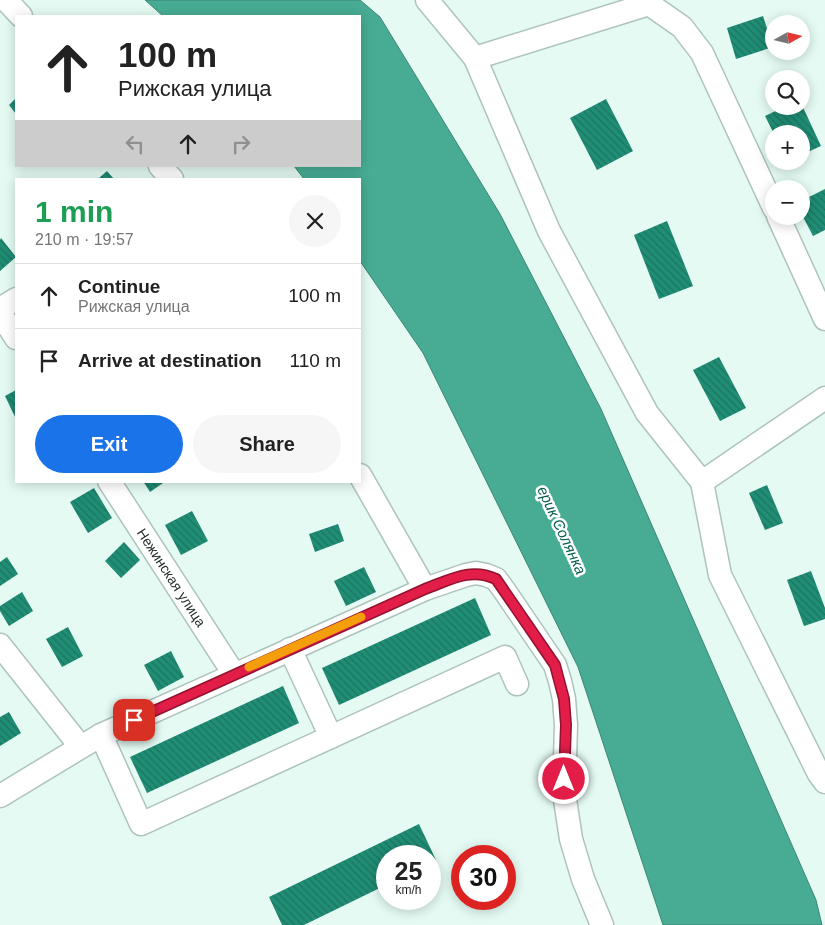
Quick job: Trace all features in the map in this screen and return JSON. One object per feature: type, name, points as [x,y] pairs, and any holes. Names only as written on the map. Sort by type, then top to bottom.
[{"type":"street","points":[[6,0],[21,15]]},
{"type":"street","points":[[427,0],[475,58],[549,231],[648,413],[702,482],[720,575],[818,774],[825,782]]},
{"type":"street","points":[[475,58],[650,2],[682,27],[702,53],[765,189]]},
{"type":"street","points":[[161,167],[171,178]]},
{"type":"street","points":[[782,225],[825,319]]},
{"type":"street","points":[[0,309],[15,300]]},
{"type":"street","points":[[0,313],[15,336]]},
{"type":"street","points":[[702,482],[825,398]]},
{"type":"street","points":[[361,477],[425,589]]},
{"type":"street","name":"Нежинская улица","points":[[110,483],[234,674]]},
{"type":"street","points":[[0,796],[101,735],[234,674],[425,589],[466,575],[476,573],[486,575],[496,579],[555,665],[564,699],[566,725],[564,793],[571,840],[583,879],[602,925]]},
{"type":"street","points":[[0,645],[80,746]]},
{"type":"street","points":[[290,649],[331,737]]},
{"type":"street","points":[[101,735],[141,824],[505,657],[517,684]]},
{"type":"water","name":"ерик Солянка","points":[[145,0],[360,0],[380,17],[500,214],[601,409],[816,900],[822,925],[663,925],[578,667],[423,353],[361,262],[361,178],[303,178],[295,167],[361,167],[361,15],[162,15]]},
{"type":"building","points":[[763,16],[765,22],[765,50],[736,59],[727,28]]},
{"type":"building","points":[[15,99],[15,113],[9,105]]},
{"type":"building","points":[[606,99],[633,151],[597,170],[570,118]]},
{"type":"building","points":[[807,115],[821,146],[810,151],[810,125],[770,125],[765,116]]},
{"type":"building","points":[[107,171],[113,178],[99,178]]},
{"type":"building","points":[[825,189],[825,230],[813,236],[807,225],[810,225],[810,196]]},
{"type":"building","points":[[667,221],[693,286],[659,299],[634,235]]},
{"type":"building","points":[[1,238],[15,258],[0,271]]},
{"type":"building","points":[[719,357],[746,408],[720,421],[693,370]]},
{"type":"building","points":[[15,391],[15,417],[5,396]]},
{"type":"building","points":[[144,483],[163,483],[150,492]]},
{"type":"building","points":[[767,485],[783,523],[765,530],[749,493]]},
{"type":"building","points":[[94,488],[112,518],[88,533],[70,502]]},
{"type":"building","points":[[192,511],[208,541],[181,555],[165,525]]},
{"type":"building","points":[[338,524],[344,541],[315,552],[309,534]]},
{"type":"building","points":[[124,542],[140,560],[121,578],[105,561]]},
{"type":"building","points":[[7,557],[18,574],[0,586],[0,562]]},
{"type":"building","points":[[364,567],[376,592],[346,606],[334,581]]},
{"type":"building","points":[[811,571],[825,608],[825,619],[804,626],[787,580]]},
{"type":"building","points":[[22,592],[33,611],[9,626],[0,611],[0,606]]},
{"type":"building","points":[[475,598],[491,635],[339,705],[322,668]]},
{"type":"building","points":[[68,627],[83,656],[62,667],[46,639]]},
{"type":"building","points":[[171,651],[184,677],[158,691],[144,665]]},
{"type":"building","points":[[283,686],[299,723],[147,793],[130,757]]},
{"type":"building","points":[[9,712],[21,733],[0,746],[0,717]]},
{"type":"building","points":[[419,824],[429,845],[376,845],[376,890],[304,925],[282,925],[269,897]]},
{"type":"slow traffic","points":[[249,667],[361,617]]},
{"type":"route","points":[[134,720],[425,589],[476,573],[496,579],[555,665],[564,699],[566,725],[564,779]]}]
